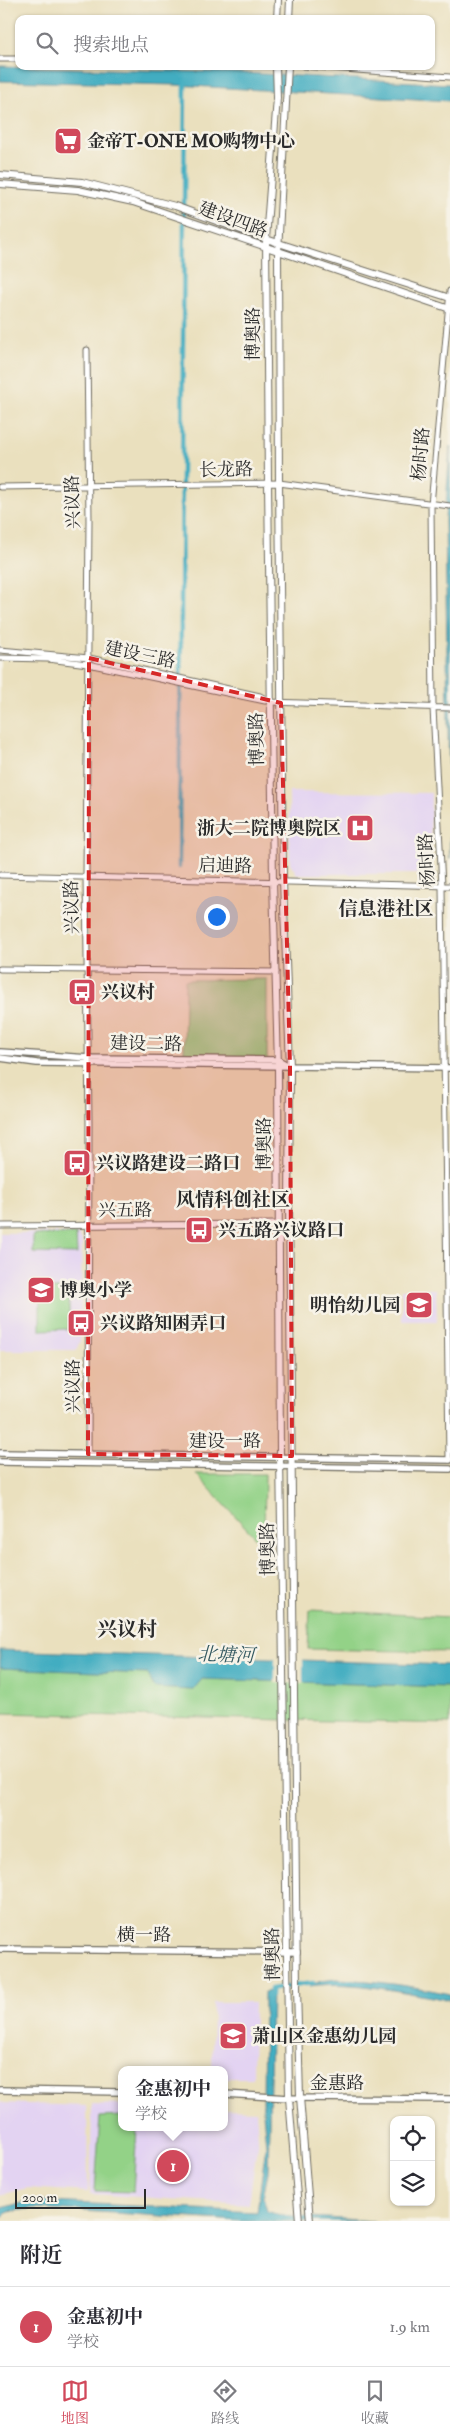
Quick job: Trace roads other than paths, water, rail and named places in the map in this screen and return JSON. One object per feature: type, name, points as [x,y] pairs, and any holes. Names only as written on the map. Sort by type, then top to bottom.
[{"type":"main road","points":[[277,15],[278,0]]},
{"type":"main road","points":[[289,15],[290,0]]},
{"type":"main road","name":"博奥路","points":[[276,70],[276,98],[266,239],[268,249],[268,483],[273,880],[278,1064],[280,1456],[284,1572],[284,1752],[289,2098],[300,2221]]},
{"type":"main road","name":"博奥路","points":[[288,70],[278,252],[281,703],[283,881],[290,1067],[297,1985],[300,2098],[310,2221]]},
{"type":"main road","name":"建设四路","points":[[0,175],[82,182],[175,206],[279,244],[450,298]]},
{"type":"main road","name":"建设四路","points":[[0,184],[78,190],[133,202],[174,214],[268,249],[448,309]]},
{"type":"main road","name":"建设二路","points":[[0,1052],[89,1061]]},
{"type":"main road","name":"建设二路","points":[[0,1058],[37,1063],[89,1061],[278,1064],[290,1067],[447,1068]]},
{"type":"main road","name":"建设一路","points":[[0,1453],[292,1456],[450,1460]]},
{"type":"main road","name":"兴议路","points":[[88,1454],[88,1463]]},
{"type":"main road","name":"建设一路","points":[[0,1462],[450,1469]]},
{"type":"main road","name":"横一路","points":[[0,1949],[297,1952]]},
{"type":"main road","points":[[0,2090],[118,2092]]},
{"type":"main road","name":"金惠路","points":[[228,2094],[289,2098],[450,2098]]},
{"type":"street","points":[[0,58],[15,59]]},
{"type":"street","points":[[357,70],[450,77]]},
{"type":"street","name":"杨时路","points":[[450,290],[431,505],[433,708],[446,886],[450,1460]]},
{"type":"street","name":"兴议路","points":[[88,350],[86,876],[89,1061],[88,1454]]},
{"type":"street","name":"长龙路","points":[[0,487],[279,483],[431,505],[450,506]]},
{"type":"street","name":"建设三路","points":[[0,650],[88,658],[175,680]]},
{"type":"street","name":"建设三路","points":[[0,658],[48,659],[88,664],[260,696],[271,702],[448,708]]},
{"type":"street","name":"启迪路","points":[[0,875],[273,880],[446,886]]},
{"type":"street","points":[[0,969],[276,972]]},
{"type":"street","name":"兴五路","points":[[0,1226],[279,1224]]},
{"type":"water","points":[[0,66],[15,66],[15,70],[139,70],[244,73],[450,84],[450,101],[175,85],[0,81]]},
{"type":"water","points":[[450,446],[450,860],[445,519]]},
{"type":"water","points":[[0,1650],[450,1665],[450,1687],[202,1679],[193,1690],[154,1688],[148,1674],[0,1668]]},
{"type":"water","points":[[335,1979],[379,1982],[421,1988],[450,1994],[450,2000],[362,1986],[309,1986],[309,1983]]},
{"type":"water","points":[[272,1991],[268,2172],[263,2197],[267,2211],[279,2215],[375,2221],[240,2221],[35,2208],[9,2212],[0,2217],[0,2208],[32,2201],[257,2212],[266,2145],[263,2113],[264,1992]]},
{"type":"waterway","points":[[179,867],[185,80]]},
{"type":"waterway","points":[[271,1996],[271,1989],[313,1983]]},
{"type":"place","name":"金帝T-ONE MO购物中心","points":[[68,141]]},
{"type":"place","name":"浙大二院博奥院区","points":[[360,828]]},
{"type":"place","name":"兴议村","points":[[82,992]]},
{"type":"place","name":"兴议路建设二路口","points":[[77,1163]]},
{"type":"place","name":"兴五路兴议路口","points":[[199,1230]]},
{"type":"place","name":"博奥小学","points":[[41,1290]]},
{"type":"place","name":"明怡幼儿园","points":[[419,1305]]},
{"type":"place","name":"兴议路知困弄口","points":[[81,1323]]},
{"type":"place","name":"萧山区金惠幼儿园","points":[[233,2036]]},
{"type":"place","name":"金惠初中","points":[[173,2166]]},
{"type":"district","name":"信息港社区","points":[[386,909]]},
{"type":"district","name":"风情科创社区","points":[[233,1200]]},
{"type":"district","name":"兴议村","points":[[127,1629]]},
{"type":"water label","name":"北塘河","points":[[226,1655]]}]
